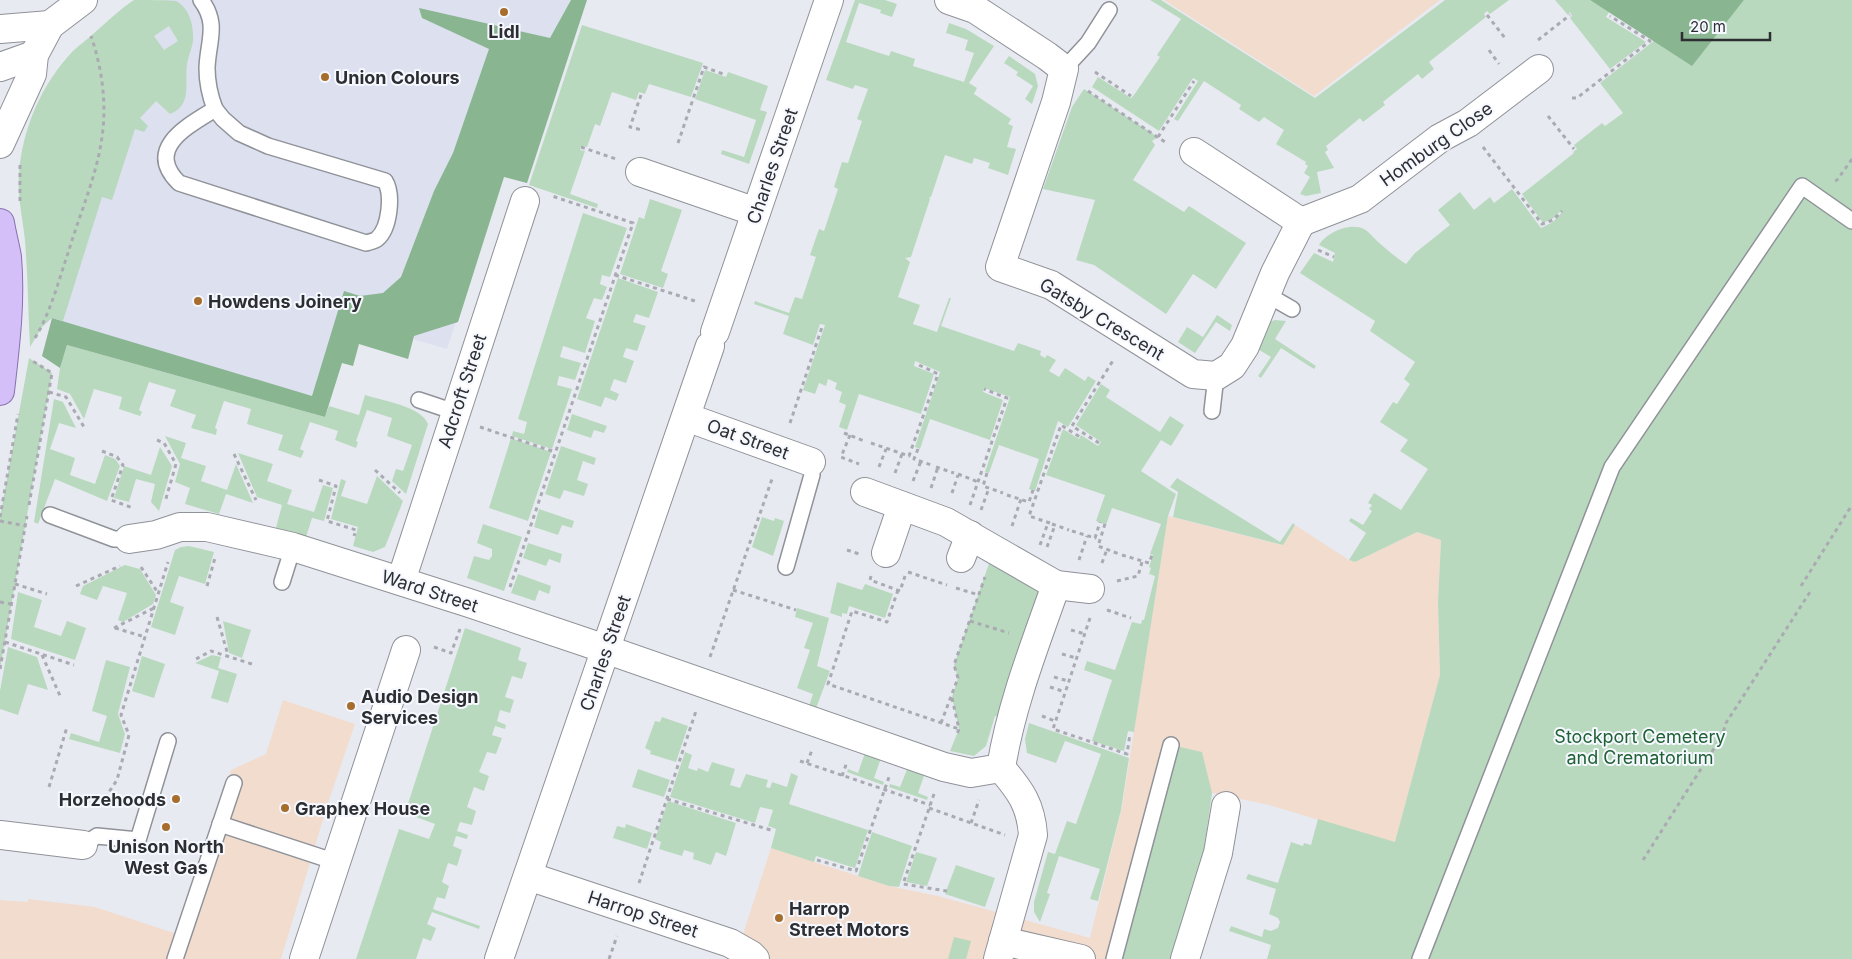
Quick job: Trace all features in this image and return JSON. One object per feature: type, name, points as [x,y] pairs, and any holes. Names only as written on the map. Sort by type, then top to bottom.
[{"type":"main road","points":[[0,223],[6,257],[7,301],[6,344],[0,392]]},
{"type":"street","points":[[0,144],[32,74],[34,56],[50,25],[83,0]]},
{"type":"street","name":"Charles Street","points":[[499,959],[829,0]]},
{"type":"street","points":[[949,0],[975,9],[1047,56],[1063,75]]},
{"type":"street","points":[[0,29],[50,25]]},
{"type":"street","points":[[0,67],[34,56]]},
{"type":"street","name":"Homburg Close","points":[[1306,234],[1360,199],[1440,138],[1466,125],[1535,57]]},
{"type":"street","name":"Gatsby Crescent","points":[[1063,75],[1056,102],[1000,267],[1051,285],[1193,374],[1216,376]]},
{"type":"street","points":[[1194,152],[1306,234],[1266,294],[1245,346],[1232,366],[1216,376]]},
{"type":"street","points":[[631,167],[756,212]]},
{"type":"street","name":"Adcroft Street","points":[[401,581],[466,419],[536,198]]},
{"type":"street","name":"Oat Street","points":[[686,416],[811,462]]},
{"type":"street","points":[[870,476],[907,494],[946,522],[1087,590],[1010,720],[1001,768],[1025,799],[1032,822],[1033,835],[1001,950],[1081,959]]},
{"type":"street","points":[[873,560],[907,494]]},
{"type":"street","name":"Ward Street","points":[[126,550],[156,534],[180,527],[207,527],[293,547],[606,649],[959,771],[971,773],[1001,768]]},
{"type":"street","points":[[304,959],[406,650]]},
{"type":"street","points":[[1185,959],[1218,853],[1226,806]]},
{"type":"street","points":[[0,836],[83,845]]},
{"type":"street","name":"Harrop Street","points":[[528,876],[730,943],[755,959]]},
{"type":"lane","points":[[201,0],[210,14],[212,27],[207,68],[209,92],[215,110],[239,133],[268,146],[385,181],[389,188],[390,207],[384,227],[378,238],[366,244],[178,183],[170,174],[166,161],[168,148],[174,138],[183,130],[215,110]]},
{"type":"lane","points":[[1063,75],[1088,43],[1109,10]]},
{"type":"lane","points":[[1420,959],[1612,467],[1802,186],[1852,221]]},
{"type":"lane","points":[[1266,294],[1292,309]]},
{"type":"lane","points":[[1212,411],[1216,376]]},
{"type":"lane","points":[[419,400],[466,419]]},
{"type":"lane","points":[[786,567],[812,475],[811,462]]},
{"type":"lane","name":"Ward Street","points":[[50,515],[114,539],[126,550]]},
{"type":"lane","points":[[282,582],[293,547]]},
{"type":"lane","points":[[83,845],[97,836],[138,840],[168,741]]},
{"type":"lane","points":[[1114,959],[1171,745]]},
{"type":"lane","points":[[175,959],[234,782]]},
{"type":"lane","points":[[220,824],[336,862]]},
{"type":"path","points":[[1487,14],[1505,38]]},
{"type":"path","points":[[1535,57],[1570,15]]},
{"type":"path","points":[[1572,98],[1576,98],[1650,41],[1610,16]]},
{"type":"path","points":[[34,341],[42,327],[60,276],[97,160],[102,136],[104,106],[102,84],[99,60],[91,36]]},
{"type":"path","points":[[678,143],[704,67],[726,75]]},
{"type":"path","points":[[1095,72],[1131,96]]},
{"type":"path","points":[[1063,75],[1181,152],[1194,152]]},
{"type":"path","points":[[1158,137],[1194,81]]},
{"type":"path","points":[[642,95],[630,126],[642,130]]},
{"type":"path","points":[[1548,116],[1574,149]]},
{"type":"path","points":[[1466,125],[1542,224],[1553,220],[1562,211]]},
{"type":"path","points":[[581,148],[631,167]]},
{"type":"path","points":[[509,588],[632,223],[536,198]]},
{"type":"path","points":[[1306,234],[1334,257]]},
{"type":"path","points":[[615,275],[703,304]]},
{"type":"path","points":[[787,431],[822,327]]},
{"type":"path","points":[[1098,443],[1072,426],[1130,335]]},
{"type":"path","points":[[871,443],[909,456],[938,374],[917,364]]},
{"type":"path","points":[[970,506],[1007,398],[984,389]]},
{"type":"path","points":[[49,392],[66,397],[84,428]]},
{"type":"path","points":[[466,419],[555,452]]},
{"type":"path","points":[[1080,437],[1061,425],[1029,516],[1095,538],[1100,522]]},
{"type":"path","points":[[844,433],[864,441]]},
{"type":"path","points":[[850,435],[841,458],[870,476],[886,448]]},
{"type":"path","points":[[157,440],[164,443],[176,464],[163,507]]},
{"type":"path","points":[[918,449],[914,458],[978,482]]},
{"type":"path","points":[[102,452],[116,457],[123,465],[111,500],[137,510]]},
{"type":"path","points":[[234,454],[256,500]]},
{"type":"path","points":[[894,476],[902,454]]},
{"type":"path","points":[[907,494],[921,461]]},
{"type":"path","points":[[930,490],[936,466]]},
{"type":"path","points":[[375,470],[401,494]]},
{"type":"path","points":[[987,473],[982,486],[1029,502],[1033,490]]},
{"type":"path","points":[[950,498],[956,474]]},
{"type":"path","points":[[707,666],[772,478]]},
{"type":"path","points":[[319,480],[336,486],[327,521],[356,530],[352,543]]},
{"type":"path","points":[[971,535],[989,488]]},
{"type":"path","points":[[1010,531],[1021,499]]},
{"type":"path","points":[[1801,586],[1852,506]]},
{"type":"path","points":[[1040,547],[1051,524]]},
{"type":"path","points":[[1046,549],[1051,524]]},
{"type":"path","points":[[1105,524],[1098,546],[1142,562],[1148,563],[1152,555]]},
{"type":"path","points":[[1087,536],[1087,590],[1053,729],[1127,754],[1130,734]]},
{"type":"path","points":[[76,586],[120,566],[126,550]]},
{"type":"path","points":[[847,550],[873,560],[870,580],[898,590]]},
{"type":"path","points":[[206,586],[216,556]]},
{"type":"path","points":[[105,798],[117,780],[130,735],[121,716],[168,561]]},
{"type":"path","points":[[1087,590],[1138,576],[1142,562]]},
{"type":"path","points":[[140,564],[158,593]]},
{"type":"path","points":[[959,729],[828,684],[852,611],[887,622],[906,572],[979,595]]},
{"type":"path","points":[[942,723],[958,678],[954,665],[987,572]]},
{"type":"path","points":[[15,584],[47,594]]},
{"type":"path","points":[[733,590],[796,610]]},
{"type":"path","points":[[1087,590],[1131,618]]},
{"type":"path","points":[[1643,860],[1722,736],[1726,723],[1810,592]]},
{"type":"path","points":[[0,602],[11,604]]},
{"type":"path","points":[[145,637],[114,628],[154,607]]},
{"type":"path","points":[[217,617],[228,656]]},
{"type":"path","points":[[970,620],[1015,636]]},
{"type":"path","points":[[4,642],[74,665]]},
{"type":"path","points":[[196,659],[211,651],[255,665]]},
{"type":"path","points":[[42,654],[61,698]]},
{"type":"path","points":[[952,697],[959,729],[957,734]]},
{"type":"path","points":[[638,883],[699,704]]},
{"type":"path","points":[[49,787],[67,727]]},
{"type":"path","points":[[800,761],[930,805]]},
{"type":"path","points":[[817,860],[856,871],[884,790]]},
{"type":"path","points":[[971,823],[980,797]]},
{"type":"path","points":[[667,799],[774,831]]},
{"type":"path","points":[[947,891],[903,884],[929,808],[1006,836]]},
{"type":"path","points":[[609,959],[617,934]]},
{"type":"shaded area","points":[[156,0],[586,0],[527,183],[504,177],[447,349],[351,321],[324,409],[57,328]]},
{"type":"shaded area","points":[[1164,0],[1440,0],[1314,96]]},
{"type":"shaded area","points":[[1168,516],[1282,545],[1295,525],[1355,562],[1417,532],[1441,540],[1438,602],[1440,675],[1395,843],[1269,805],[1212,793],[1177,944],[1170,959],[735,959],[771,848],[889,886],[938,896],[1090,938],[1122,807]]},
{"type":"shaded area","points":[[283,700],[355,724],[328,803],[281,959],[0,959],[0,900],[28,902],[28,899],[95,907],[177,934],[231,770],[266,754]]},
{"type":"green space","points":[[134,0],[176,1],[188,13],[192,24],[193,41],[186,71],[185,99],[177,110],[170,114],[156,101],[140,118],[148,126],[144,132],[135,129],[112,200],[102,197],[63,321],[52,318],[42,327],[30,347],[26,254],[19,191],[19,174],[24,140],[43,92],[62,64],[75,49]],"holes":[[[169,26],[178,41],[164,50],[154,36]]]},
{"type":"green space","points":[[571,0],[587,0],[527,183],[504,177],[458,322],[414,336],[408,359],[359,344],[353,366],[342,363],[325,417],[67,345],[60,368],[42,356],[52,318],[312,396],[344,291],[360,296],[383,293],[401,277],[434,191],[453,153],[489,49],[422,18],[419,8],[550,38]]},
{"type":"green space","points":[[855,0],[885,0],[897,4],[892,17],[880,13],[881,10],[859,3],[846,42],[889,56],[891,51],[915,59],[913,66],[964,82],[974,53],[965,50],[968,40],[946,33],[949,23],[966,29],[994,46],[969,83],[977,88],[974,94],[1011,119],[1008,124],[1013,126],[1007,147],[1016,149],[1008,175],[988,168],[990,163],[974,158],[972,164],[945,155],[931,197],[929,197],[930,199],[911,257],[905,258],[910,262],[898,297],[920,305],[913,324],[937,332],[949,298],[951,298],[941,326],[1014,351],[1018,343],[1041,351],[1040,355],[1045,358],[1047,355],[1056,360],[1049,371],[1059,377],[1065,368],[1085,381],[1088,376],[1096,381],[1068,427],[1058,421],[1035,491],[1029,489],[1039,459],[999,445],[989,473],[985,472],[1010,397],[984,388],[983,392],[1003,400],[990,440],[930,419],[920,449],[915,447],[940,372],[915,361],[914,366],[934,374],[921,414],[859,394],[847,430],[839,427],[846,405],[839,402],[842,392],[835,389],[837,383],[828,379],[826,386],[819,383],[815,394],[803,390],[825,325],[820,324],[813,345],[783,334],[789,316],[754,304],[755,301],[789,313],[795,297],[802,299],[816,257],[810,255],[819,229],[824,231],[838,189],[834,187],[842,162],[848,163],[862,121],[857,119],[868,89],[855,85],[853,89],[826,80]]},
{"type":"green space","points":[[1150,0],[1161,0],[1315,98],[1445,0],[1509,0],[1490,14],[1487,11],[1484,14],[1486,17],[1429,62],[1434,69],[1422,79],[1418,74],[1383,102],[1385,105],[1363,122],[1360,118],[1326,146],[1328,150],[1325,152],[1334,168],[1317,172],[1321,193],[1306,196],[1300,194],[1310,177],[1304,173],[1308,166],[1305,164],[1306,162],[1276,144],[1284,130],[1264,117],[1259,122],[1239,109],[1241,105],[1204,81],[1178,121],[1174,119],[1198,81],[1193,78],[1159,131],[1092,87],[1098,77],[1131,98],[1160,57],[1157,55],[1181,19]]},
{"type":"green space","points":[[1555,0],[1590,0],[1609,12],[1606,17],[1646,42],[1610,69],[1570,18],[1572,16],[1570,12],[1568,15]]},
{"type":"green space","points":[[1590,0],[1744,0],[1692,66]]},
{"type":"green space","name":"Stockport Cemetery and Crematorium","points":[[1744,0],[1852,0],[1852,959],[1267,959],[1271,945],[1229,931],[1231,926],[1262,937],[1264,929],[1271,931],[1278,928],[1280,922],[1278,918],[1269,914],[1276,889],[1246,879],[1248,874],[1278,883],[1291,842],[1303,846],[1304,843],[1311,845],[1318,819],[1395,842],[1440,675],[1438,602],[1441,540],[1417,532],[1355,562],[1349,560],[1366,533],[1349,521],[1351,518],[1363,525],[1372,511],[1369,509],[1372,505],[1368,503],[1374,493],[1401,510],[1428,469],[1400,451],[1408,440],[1380,422],[1393,402],[1397,404],[1410,384],[1404,379],[1415,362],[1370,331],[1375,321],[1300,273],[1314,253],[1333,262],[1335,253],[1319,245],[1327,236],[1339,230],[1352,227],[1365,230],[1406,264],[1415,253],[1450,225],[1438,210],[1460,192],[1474,210],[1490,197],[1494,203],[1512,189],[1541,228],[1553,222],[1561,211],[1552,219],[1543,223],[1522,194],[1574,153],[1577,149],[1574,145],[1602,123],[1605,126],[1623,113],[1600,83],[1655,40],[1692,65]]},
{"type":"green space","points":[[582,25],[703,63],[691,97],[649,84],[645,94],[639,92],[636,100],[612,92],[600,126],[595,124],[587,147],[581,146],[580,150],[585,151],[570,194],[598,204],[597,208],[529,185]]},
{"type":"green space","points":[[1009,56],[1035,74],[1038,86],[1032,104],[1025,99],[1033,86],[1016,75],[1018,72],[1004,63]]},
{"type":"green space","points":[[705,70],[726,77],[728,72],[768,86],[760,110],[767,112],[749,164],[721,154],[722,150],[744,157],[756,120],[695,99]]},
{"type":"green space","points":[[1084,89],[1158,137],[1152,141],[1155,145],[1133,180],[1184,212],[1189,206],[1246,243],[1216,289],[1193,274],[1166,314],[1094,265],[1076,260],[1095,200],[1043,189],[1072,107]]},
{"type":"green space","points":[[650,199],[682,210],[661,271],[668,274],[663,288],[620,274],[639,217],[644,219]]},
{"type":"green space","points":[[583,213],[627,228],[610,277],[602,275],[600,284],[607,287],[602,300],[594,298],[586,318],[595,321],[585,353],[563,346],[560,357],[581,363],[575,380],[559,376],[557,385],[572,389],[552,449],[512,436],[513,431],[524,434],[527,422],[518,419]]},
{"type":"green space","points":[[618,278],[658,292],[649,318],[636,314],[633,322],[646,326],[637,351],[626,348],[623,357],[634,361],[626,383],[614,379],[610,390],[619,394],[616,401],[605,397],[601,407],[577,399]]},
{"type":"green space","points":[[1217,315],[1232,325],[1230,331],[1216,322],[1195,353],[1178,342],[1187,327],[1203,337]]},
{"type":"green space","points":[[1275,320],[1286,321],[1275,339],[1316,366],[1314,369],[1281,348],[1261,378],[1258,376],[1271,357],[1256,348],[1269,322]]},
{"type":"green space","points":[[67,345],[325,417],[329,406],[359,415],[365,395],[410,408],[424,418],[428,424],[406,494],[392,481],[396,469],[403,471],[412,445],[387,436],[392,418],[367,410],[356,441],[358,442],[356,448],[335,440],[338,431],[310,422],[300,449],[304,451],[301,458],[278,450],[283,435],[247,424],[251,409],[224,401],[215,428],[217,429],[216,435],[191,428],[196,415],[170,406],[176,390],[149,382],[139,410],[142,412],[140,416],[119,409],[122,397],[94,389],[84,419],[70,394],[57,389],[60,368]]},
{"type":"green space","points":[[29,358],[52,373],[0,669],[0,517]]},
{"type":"green space","points":[[1101,384],[1110,390],[1106,397],[1160,432],[1170,416],[1184,425],[1171,446],[1161,440],[1141,471],[1176,494],[1168,516],[1134,732],[1128,731],[1124,751],[1092,741],[1112,680],[1084,670],[1087,661],[1115,670],[1132,622],[1141,624],[1142,620],[1144,620],[1155,576],[1149,574],[1153,555],[1150,554],[1161,524],[1112,508],[1106,525],[1096,521],[1105,495],[1046,475],[1063,429],[1079,439],[1081,435],[1098,446],[1101,442],[1076,425]]},
{"type":"green space","points":[[54,399],[63,402],[76,428],[59,423],[50,449],[75,458],[70,475],[95,484],[105,455],[115,459],[120,466],[107,501],[55,479],[38,524],[34,522]]},
{"type":"green space","points":[[572,414],[607,426],[604,433],[594,430],[591,438],[567,430]]},
{"type":"green space","points":[[165,436],[186,443],[181,458],[206,466],[201,481],[227,490],[236,464],[253,503],[226,494],[219,514],[185,504],[190,488],[175,482],[180,464]]},
{"type":"green space","points":[[511,438],[551,452],[528,521],[489,508]]},
{"type":"green space","points":[[561,446],[596,458],[594,465],[583,461],[577,480],[588,484],[584,496],[564,490],[560,499],[545,494]]},
{"type":"green space","points":[[160,447],[172,466],[159,511],[151,502],[155,484],[136,479],[129,502],[114,498],[124,466],[151,475]]},
{"type":"green space","points":[[238,453],[273,464],[267,481],[292,490],[287,504],[314,512],[323,485],[333,488],[324,521],[312,518],[306,537],[276,528],[282,505],[257,497]]},
{"type":"green space","points":[[377,476],[403,501],[385,547],[373,552],[353,546],[358,527],[331,519],[341,479],[346,481],[341,496],[367,504]]},
{"type":"green space","points":[[1177,478],[1280,542],[1293,523],[1295,525],[1283,545],[1173,517],[1178,492],[1170,487]]},
{"type":"green space","points":[[539,509],[574,521],[572,528],[562,525],[558,535],[534,527]]},
{"type":"green space","points":[[762,517],[774,521],[775,518],[784,521],[773,556],[752,547]]},
{"type":"green space","points":[[483,524],[522,537],[504,591],[467,578],[474,556],[489,560],[492,556],[492,549],[477,543]]},
{"type":"green space","points":[[528,543],[562,554],[560,563],[549,559],[546,566],[523,558]]},
{"type":"green space","points":[[189,546],[214,552],[205,584],[179,576],[170,602],[184,607],[175,635],[151,627],[175,550]]},
{"type":"green space","points":[[994,549],[1056,585],[1010,720],[995,716],[986,746],[974,756],[950,751],[959,729],[952,697],[958,678],[954,665]]},
{"type":"green space","points":[[125,565],[140,569],[156,595],[153,604],[123,622],[118,620],[127,593],[103,586],[97,600],[80,594],[83,586]]},
{"type":"green space","points":[[518,574],[551,586],[549,594],[539,590],[535,601],[511,593]]},
{"type":"green space","points":[[837,582],[862,590],[865,584],[893,594],[885,618],[849,606],[847,614],[842,613],[842,617],[830,613]]},
{"type":"green space","points":[[18,592],[42,600],[34,627],[61,636],[67,621],[86,628],[75,660],[11,639]]},
{"type":"green space","points":[[797,608],[829,618],[817,666],[830,671],[815,711],[808,709],[813,694],[797,688],[810,650],[804,648],[813,623],[795,617]]},
{"type":"green space","points":[[223,621],[251,630],[242,658],[229,653]]},
{"type":"green space","points":[[465,628],[521,648],[518,660],[527,663],[522,679],[512,676],[505,697],[514,700],[510,713],[500,710],[497,721],[506,725],[505,729],[495,726],[492,735],[502,738],[496,754],[487,752],[479,772],[489,776],[484,791],[474,787],[467,807],[476,811],[472,825],[460,822],[457,831],[468,835],[467,839],[456,836],[453,846],[462,850],[457,866],[448,863],[442,882],[449,886],[445,899],[437,897],[433,909],[480,926],[479,929],[432,912],[427,924],[436,928],[431,941],[423,938],[416,959],[356,959],[399,829],[429,839],[435,824],[405,813]]},
{"type":"green space","points":[[8,647],[37,657],[48,690],[28,684],[18,715],[0,709],[0,691]]},
{"type":"green space","points":[[212,655],[221,657],[218,668],[237,674],[228,703],[211,698],[219,671],[195,663]]},
{"type":"green space","points":[[142,656],[165,664],[154,698],[132,691]]},
{"type":"green space","points":[[106,660],[130,667],[118,714],[125,734],[120,753],[69,739],[71,733],[99,742],[107,716],[92,711]]},
{"type":"green space","points":[[662,717],[688,726],[676,762],[650,754],[651,751],[645,748],[655,721],[660,722]]},
{"type":"green space","points":[[1029,723],[1129,758],[1121,810],[1098,901],[1090,899],[1100,869],[1059,856],[1047,893],[1050,894],[1040,922],[1034,912],[1034,902],[1048,852],[1055,854],[1067,821],[1076,824],[1101,754],[1065,741],[1056,763],[1027,753],[1025,739]]},
{"type":"green space","points":[[1171,745],[1202,752],[1212,793],[1204,851],[1177,944],[1170,959],[1114,959]]},
{"type":"green space","points":[[685,752],[692,755],[688,768],[697,771],[698,768],[708,772],[712,762],[735,769],[730,785],[740,788],[746,774],[768,780],[766,787],[770,788],[772,782],[787,787],[791,773],[798,776],[789,804],[868,830],[855,868],[816,856],[814,862],[771,848],[776,829],[768,826],[773,810],[760,807],[755,823],[670,797]]},
{"type":"green space","points":[[865,753],[881,758],[874,778],[884,782],[883,785],[847,772],[848,769],[858,773]]},
{"type":"green space","points":[[908,767],[925,773],[918,793],[928,797],[927,800],[889,787],[890,784],[900,787]]},
{"type":"green space","points":[[638,769],[670,780],[664,797],[632,787]]},
{"type":"green space","points":[[668,801],[736,823],[726,856],[716,852],[711,865],[693,859],[694,853],[684,850],[682,856],[659,849],[661,842],[655,839]]},
{"type":"green space","points":[[626,824],[652,833],[647,849],[613,838],[617,826],[625,828]]},
{"type":"green space","points":[[872,832],[912,846],[899,887],[889,886],[858,876]]},
{"type":"green space","points":[[916,852],[937,858],[927,886],[906,882]]},
{"type":"green space","points":[[956,865],[995,878],[985,907],[945,894]]},
{"type":"green space","points":[[954,937],[971,941],[966,959],[948,959]]},
{"type":"place","name":"Lidl","points":[[504,12]]},
{"type":"place","name":"Union Colours","points":[[325,77]]},
{"type":"place","name":"Howdens Joinery","points":[[198,301]]},
{"type":"place","name":"Audio Design Services","points":[[351,706]]},
{"type":"place","name":"Horzehoods","points":[[176,799]]},
{"type":"place","name":"Graphex House","points":[[285,808]]},
{"type":"place","name":"Unison North West Gas","points":[[166,827]]},
{"type":"place","name":"Harrop Street Motors","points":[[779,918]]}]
